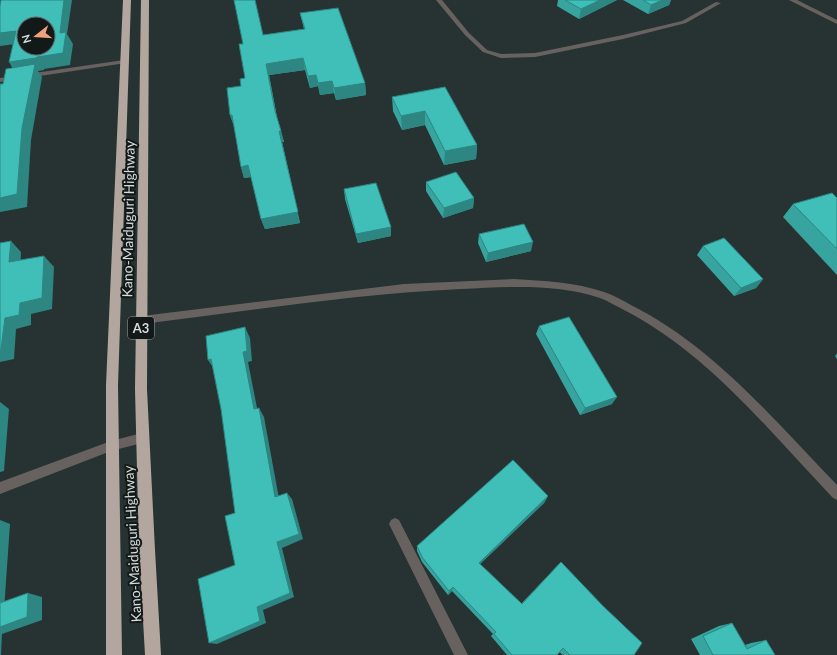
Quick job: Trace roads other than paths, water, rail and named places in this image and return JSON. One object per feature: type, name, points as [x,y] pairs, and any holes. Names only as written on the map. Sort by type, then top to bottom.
[{"type":"highway","name":"Kano-Maiduguri Highway","points":[[114,655],[111,446],[112,385],[127,0]]},
{"type":"highway","name":"Kano-Maiduguri Highway","points":[[145,0],[142,438],[153,655]]},
{"type":"street","points":[[439,0],[467,34],[485,51],[501,56],[535,55],[623,37],[684,22],[718,3]]},
{"type":"street","points":[[792,0],[837,22]]},
{"type":"street","points":[[0,80],[124,62]]},
{"type":"street","points":[[142,320],[412,288],[514,283],[558,285],[602,295],[648,318],[696,352],[738,390],[837,494]]},
{"type":"street","points":[[0,488],[111,446],[142,438]]},
{"type":"street","points":[[395,524],[461,655]]}]
